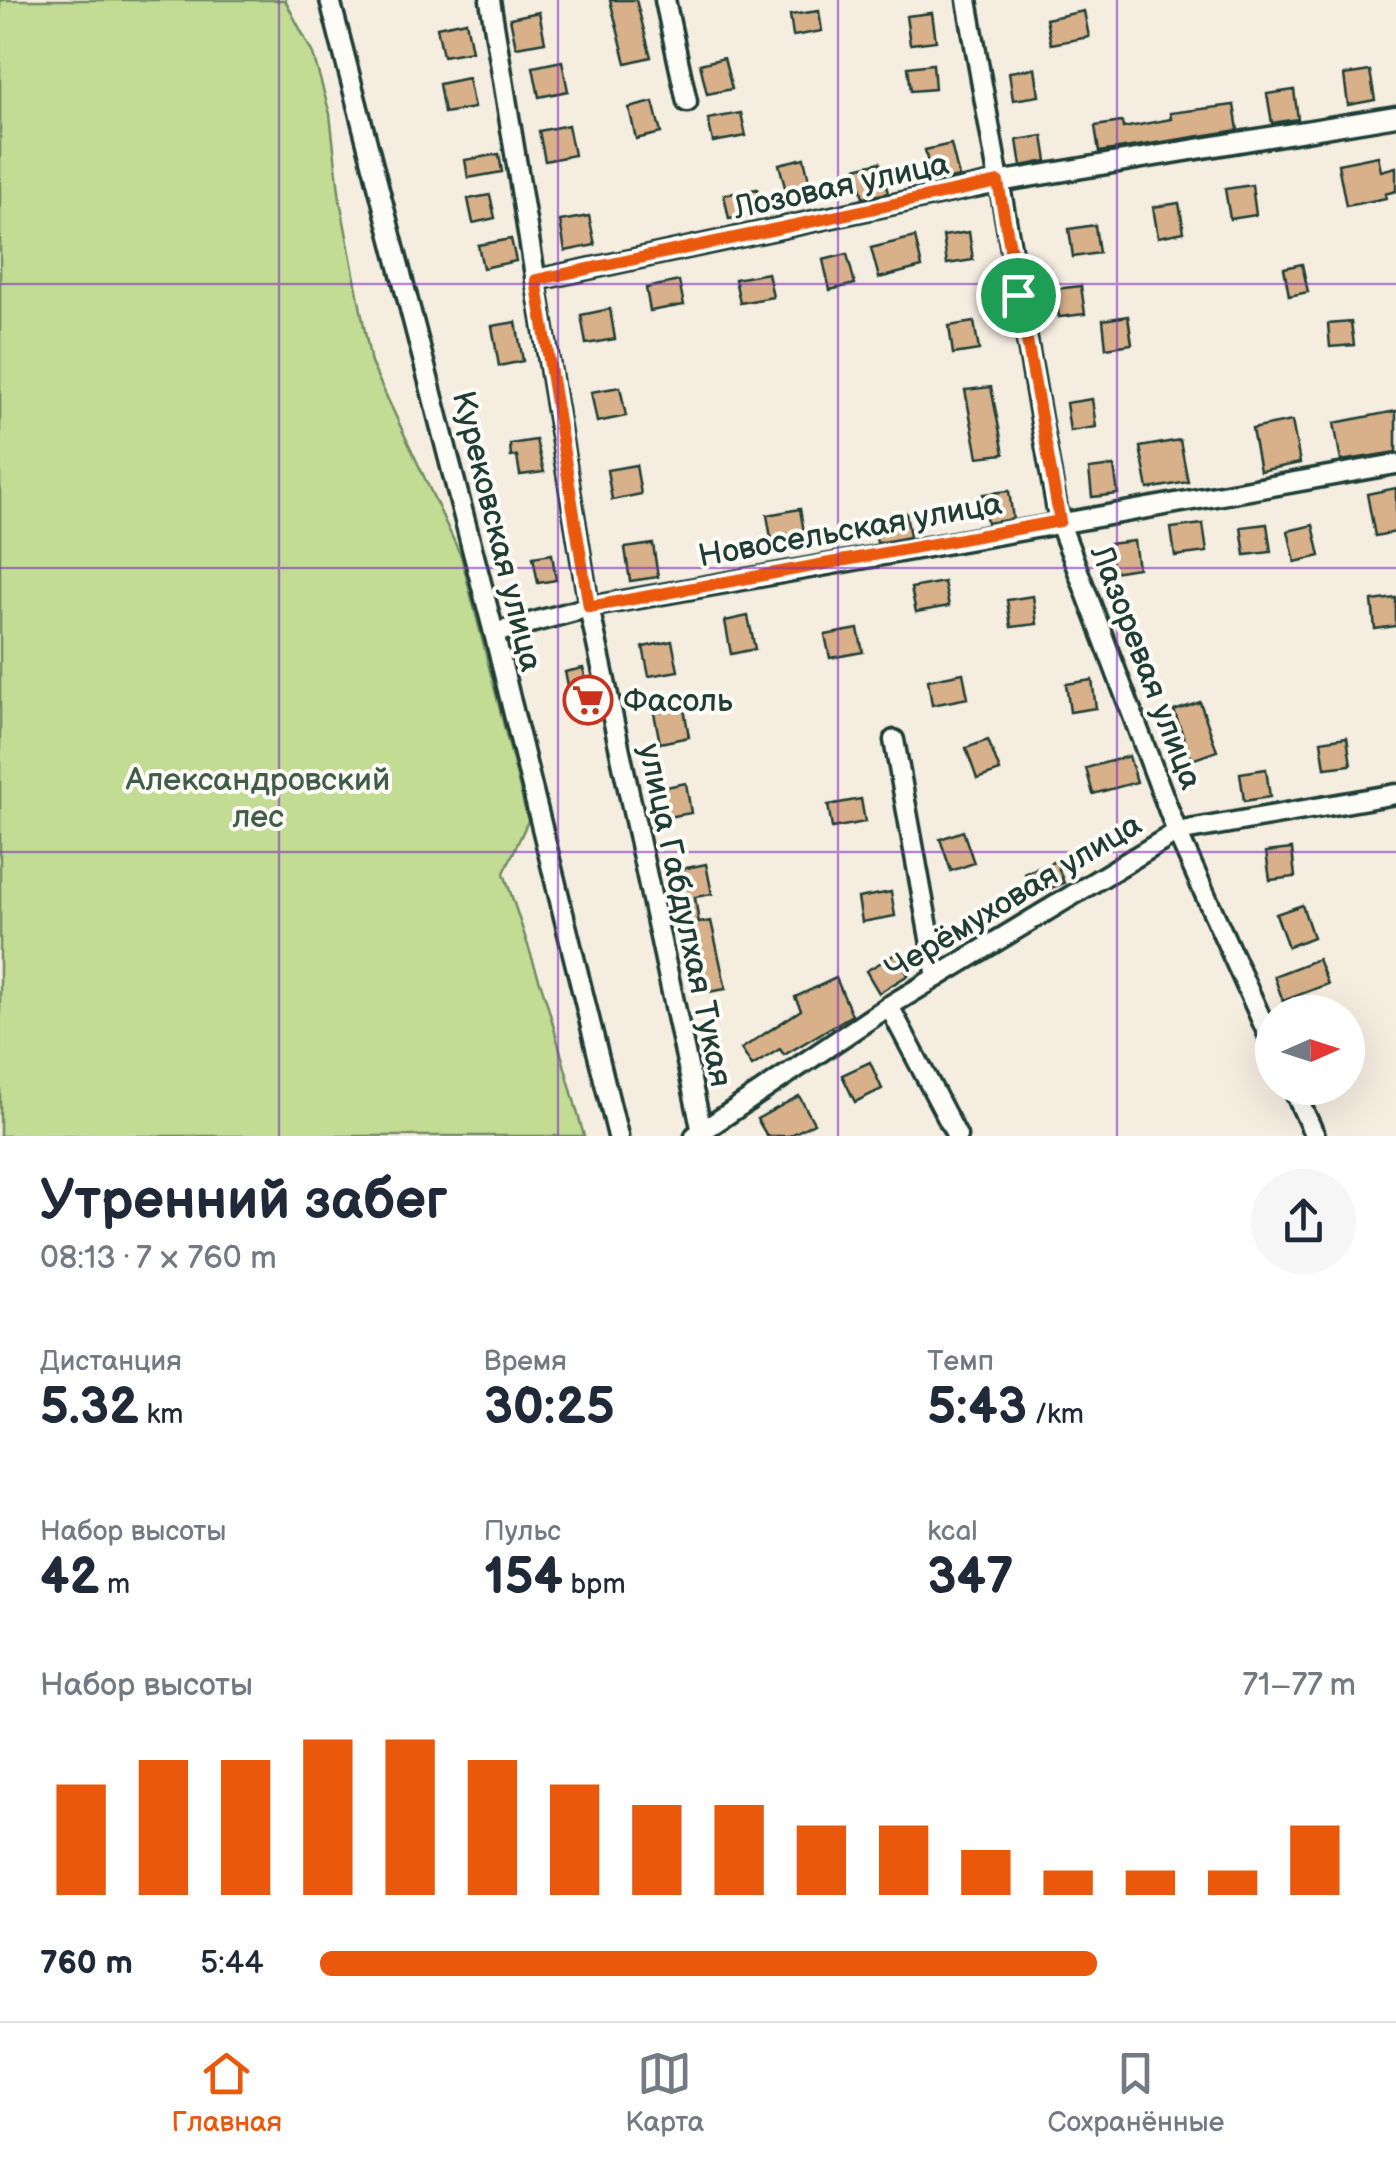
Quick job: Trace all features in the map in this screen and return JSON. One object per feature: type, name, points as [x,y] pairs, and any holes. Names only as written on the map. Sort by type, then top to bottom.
[{"type":"street","name":"Курековская улица","points":[[330,0],[494,633],[618,1136]]},
{"type":"street","name":"улица Габдулхая Тукая","points":[[490,0],[589,607],[699,1134]]},
{"type":"street","points":[[665,0],[688,102]]},
{"type":"street","name":"Лазоревая улица","points":[[967,0],[1060,521],[1177,832],[1255,1005]]},
{"type":"street","name":"Лозовая улица","points":[[536,280],[998,182],[1396,116]]},
{"type":"street","name":"Новосельская улица","points":[[494,633],[589,607],[1396,464]]},
{"type":"street","points":[[894,740],[937,977]]},
{"type":"street","name":"Черёмуховая улица","points":[[699,1134],[889,1006],[1177,832],[1396,794]]},
{"type":"street","points":[[889,1006],[956,1136]]},
{"type":"street","points":[[1301,1105],[1315,1136]]},
{"type":"green space","name":"Александровский лес","points":[[0,0],[285,0],[313,54],[330,114],[340,200],[371,363],[461,556],[528,821],[504,873],[547,1003],[584,1136],[0,1136]]},
{"type":"building","points":[[610,0],[636,0],[651,57],[626,63]]},
{"type":"building","points":[[819,11],[822,31],[793,36],[790,15]]},
{"type":"building","points":[[1084,11],[1089,37],[1051,44],[1046,19]]},
{"type":"building","points":[[539,12],[545,42],[516,47],[510,18]]},
{"type":"building","points":[[932,13],[936,41],[910,44],[906,16]]},
{"type":"building","points":[[466,21],[472,51],[443,56],[437,27]]},
{"type":"building","points":[[724,58],[732,89],[707,94],[700,64]]},
{"type":"building","points":[[562,61],[568,91],[539,97],[533,67]]},
{"type":"building","points":[[933,64],[935,89],[911,91],[908,67]]},
{"type":"building","points":[[1035,68],[1039,96],[1013,100],[1009,72]]},
{"type":"building","points":[[1370,71],[1375,100],[1348,105],[1344,75]]},
{"type":"building","points":[[468,78],[474,108],[444,113],[439,84]]},
{"type":"building","points":[[1294,90],[1298,119],[1272,123],[1267,94]]},
{"type":"building","points":[[653,102],[661,133],[636,139],[629,108]]},
{"type":"building","points":[[1234,105],[1238,130],[1099,152],[1095,126],[1122,122],[1123,128],[1171,119],[1170,113]]},
{"type":"building","points":[[741,113],[746,136],[713,142],[708,119]]},
{"type":"building","points":[[568,125],[574,155],[545,161],[539,131]]},
{"type":"building","points":[[1043,136],[1047,161],[1021,166],[1017,140]]},
{"type":"building","points":[[951,144],[959,177],[932,183],[925,150]]},
{"type":"building","points":[[499,154],[502,172],[468,178],[465,160]]},
{"type":"building","points":[[1378,156],[1381,171],[1396,167],[1396,191],[1385,194],[1386,198],[1346,206],[1338,164]]},
{"type":"building","points":[[804,158],[811,189],[787,195],[779,164]]},
{"type":"building","points":[[880,162],[888,193],[863,198],[856,168]]},
{"type":"building","points":[[1252,185],[1256,215],[1230,219],[1225,189]]},
{"type":"building","points":[[757,189],[762,213],[729,219],[724,195]]},
{"type":"building","points":[[490,195],[495,218],[473,223],[468,199]]},
{"type":"building","points":[[1179,203],[1184,232],[1158,237],[1153,207]]},
{"type":"building","points":[[589,216],[595,245],[565,251],[560,221]]},
{"type":"building","points":[[1095,225],[1099,253],[1073,257],[1069,229]]},
{"type":"building","points":[[969,232],[973,260],[947,264],[943,236]]},
{"type":"building","points":[[915,237],[922,267],[879,278],[871,248]]},
{"type":"building","points":[[511,239],[516,261],[483,268],[478,245]]},
{"type":"building","points":[[847,254],[855,284],[830,290],[823,260]]},
{"type":"building","points":[[1302,264],[1308,292],[1289,296],[1284,268]]},
{"type":"building","points":[[768,273],[773,297],[740,303],[735,279]]},
{"type":"building","points":[[679,281],[684,305],[650,311],[646,288]]},
{"type":"building","points":[[1081,286],[1085,314],[1059,317],[1055,289]]},
{"type":"building","points":[[610,309],[615,339],[586,344],[581,315]]},
{"type":"building","points":[[1128,316],[1132,344],[1106,348],[1103,320]]},
{"type":"building","points":[[516,322],[523,361],[499,366],[492,326]]},
{"type":"building","points":[[974,322],[979,350],[953,354],[949,326]]},
{"type":"building","points":[[1351,322],[1354,345],[1330,347],[1328,324]]},
{"type":"building","points":[[620,387],[626,416],[597,422],[591,392]]},
{"type":"building","points":[[991,387],[1004,454],[978,457],[965,390]]},
{"type":"building","points":[[1092,399],[1096,427],[1070,431],[1066,403]]},
{"type":"building","points":[[1396,411],[1396,452],[1341,461],[1334,423]]},
{"type":"building","points":[[1292,421],[1300,463],[1260,471],[1252,429]]},
{"type":"building","points":[[536,440],[544,472],[520,475],[517,456],[511,457],[510,444]]},
{"type":"building","points":[[1180,440],[1188,482],[1148,489],[1140,447]]},
{"type":"building","points":[[636,465],[641,494],[612,500],[607,470]]},
{"type":"building","points":[[1114,466],[1118,494],[1092,497],[1089,469]]},
{"type":"building","points":[[1396,488],[1396,532],[1375,536],[1367,494]]},
{"type":"building","points":[[1009,491],[1013,519],[987,523],[983,494]]},
{"type":"building","points":[[800,509],[804,532],[771,538],[767,515]]},
{"type":"building","points":[[906,513],[910,537],[877,543],[873,519]]},
{"type":"building","points":[[1203,524],[1207,552],[1175,556],[1171,528]]},
{"type":"building","points":[[1267,524],[1271,552],[1245,555],[1241,527]]},
{"type":"building","points":[[1313,525],[1320,556],[1295,562],[1288,531]]},
{"type":"building","points":[[1134,541],[1138,568],[1112,572],[1108,544]]},
{"type":"building","points":[[653,544],[658,577],[630,581],[625,548]]},
{"type":"building","points":[[552,554],[556,580],[538,583],[533,557]]},
{"type":"building","points":[[944,582],[949,606],[916,612],[911,588]]},
{"type":"building","points":[[1033,596],[1037,624],[1011,627],[1007,600]]},
{"type":"building","points":[[1396,598],[1396,626],[1375,629],[1372,601]]},
{"type":"building","points":[[748,616],[755,649],[731,654],[725,621]]},
{"type":"building","points":[[858,629],[863,652],[830,658],[825,635]]},
{"type":"building","points":[[672,641],[678,671],[649,676],[643,647]]},
{"type":"building","points":[[583,668],[594,712],[575,717],[565,672]]},
{"type":"building","points":[[963,673],[968,698],[932,705],[928,680]]},
{"type":"building","points":[[1092,680],[1096,708],[1070,712],[1066,684]]},
{"type":"building","points":[[1200,702],[1217,751],[1192,760],[1174,711]]},
{"type":"building","points":[[684,708],[689,737],[660,743],[654,713]]},
{"type":"building","points":[[1347,737],[1351,765],[1325,768],[1321,741]]},
{"type":"building","points":[[988,740],[1000,771],[977,779],[966,748]]},
{"type":"building","points":[[1129,756],[1137,782],[1093,794],[1086,768]]},
{"type":"building","points":[[1266,769],[1270,797],[1244,801],[1240,773]]},
{"type":"building","points":[[686,783],[691,813],[662,818],[656,789]]},
{"type":"building","points":[[861,799],[865,822],[832,828],[828,805]]},
{"type":"building","points":[[963,831],[974,863],[951,871],[940,839]]},
{"type":"building","points":[[1292,849],[1295,877],[1270,880],[1266,852]]},
{"type":"building","points":[[1056,861],[1064,883],[1033,895],[1025,873]]},
{"type":"building","points":[[706,864],[712,894],[695,897],[699,923],[711,921],[726,989],[696,994],[681,922],[673,924],[670,905],[684,903],[677,870]]},
{"type":"building","points":[[891,892],[895,916],[862,922],[858,898]]},
{"type":"building","points":[[1302,905],[1313,937],[1288,947],[1276,914]]},
{"type":"building","points":[[896,954],[908,975],[879,993],[866,971]]},
{"type":"building","points":[[1318,959],[1328,984],[1299,995],[1281,995],[1274,976]]},
{"type":"building","points":[[836,978],[852,1015],[784,1055],[780,1049],[752,1066],[741,1049],[801,1010],[795,997]]},
{"type":"building","points":[[870,1062],[882,1089],[855,1102],[842,1075]]},
{"type":"building","points":[[799,1096],[814,1123],[789,1136],[767,1136],[757,1119]]},
{"type":"place","name":"Фасоль","points":[[588,700]]},
{"type":"route","points":[[998,182],[1018,295],[1060,521],[589,607],[536,280],[998,182]]}]
